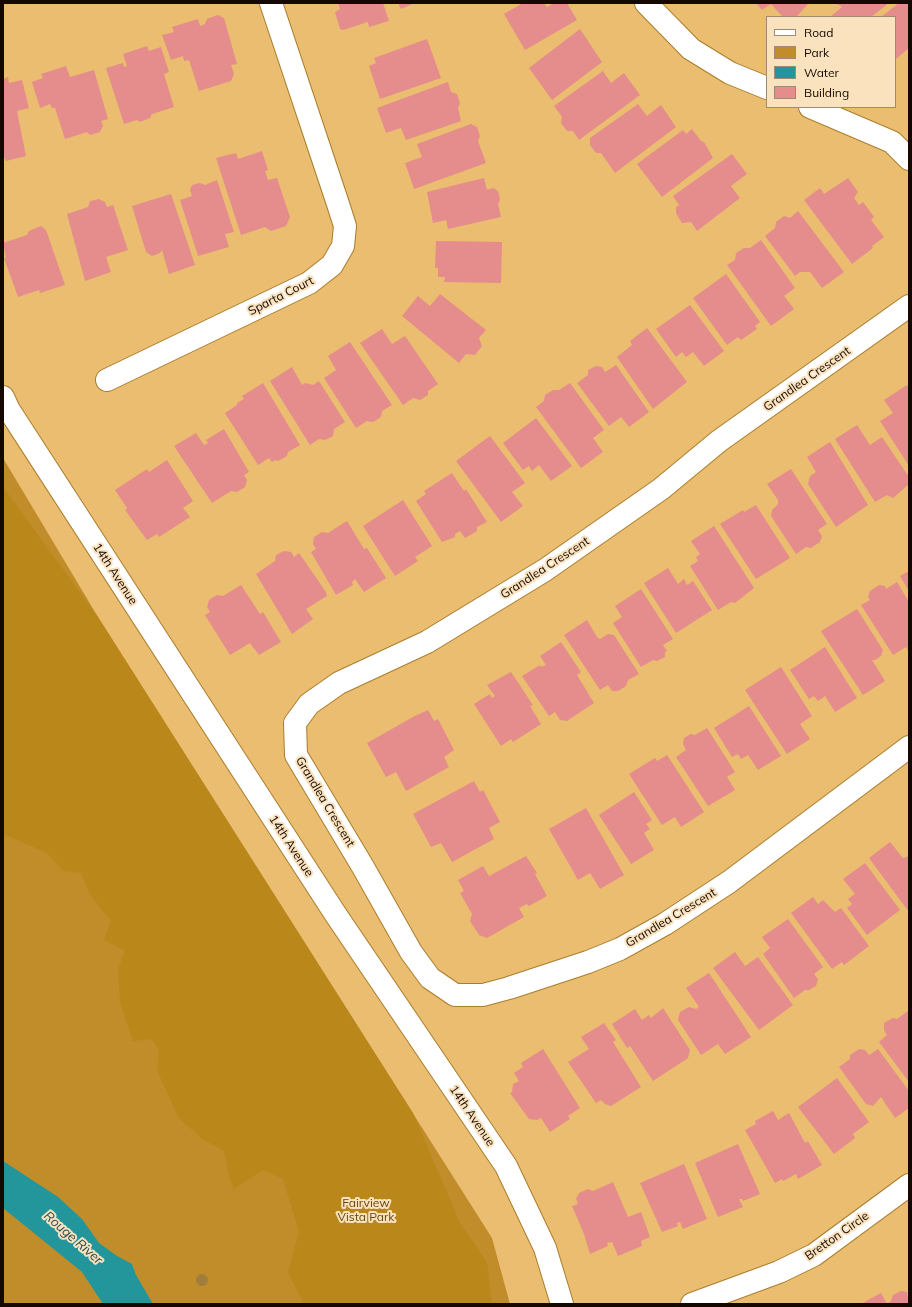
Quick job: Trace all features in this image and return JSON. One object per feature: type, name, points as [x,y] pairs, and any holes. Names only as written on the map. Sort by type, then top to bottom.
[{"type":"street","name":"Sparta Court","points":[[107,380],[309,283],[332,265],[343,246],[345,226],[271,3]]},
{"type":"street","points":[[646,3],[691,49],[730,73],[766,88]]},
{"type":"street","points":[[812,108],[892,142],[909,159]]},
{"type":"street","name":"Grandlea Crescent","points":[[909,306],[719,441],[661,489],[545,570],[427,642],[339,683],[309,704],[295,723],[296,755],[363,866],[411,952],[430,978],[455,995],[483,995],[509,988],[588,962],[620,949],[665,924],[728,882],[909,747]]},
{"type":"street","name":"14th Avenue","points":[[3,397],[9,410],[336,915],[506,1166],[545,1248],[562,1304]]},
{"type":"street","name":"Bretton Circle","points":[[692,1304],[779,1272],[814,1255],[909,1185]]},
{"type":"green space","name":"Fairview Vista Park","points":[[3,458],[98,617],[492,1238],[510,1304],[3,1304]]},
{"type":"green space","name":"Fairview Vista Park","points":[[3,487],[98,617],[413,1113],[460,1223],[487,1262],[492,1304],[304,1304],[288,1272],[299,1232],[283,1179],[263,1170],[234,1189],[229,1176],[224,1151],[202,1139],[178,1117],[157,1070],[159,1050],[152,1039],[133,1041],[120,1002],[118,969],[125,951],[104,940],[111,921],[90,895],[81,873],[64,871],[47,853],[3,834]]},
{"type":"water","name":"Rouge River","points":[[3,1161],[58,1197],[82,1219],[99,1243],[117,1256],[132,1264],[136,1275],[153,1304],[103,1304],[82,1272],[3,1208]]},
{"type":"building","points":[[338,3],[383,3],[389,21],[369,27],[368,22],[343,30],[340,29],[335,12],[340,9]]},
{"type":"building","points":[[398,3],[415,3],[401,9]]},
{"type":"building","points":[[523,3],[544,3],[547,7],[554,3],[567,3],[577,20],[525,50],[504,14]]},
{"type":"building","points":[[756,3],[809,3],[797,16],[782,16],[771,4],[762,10]]},
{"type":"building","points":[[836,3],[889,3],[872,16],[831,16],[842,7]]},
{"type":"building","points":[[899,3],[909,3],[909,48],[896,59],[896,16],[882,16]]},
{"type":"building","points":[[218,15],[224,18],[237,64],[231,65],[234,74],[231,81],[199,91],[189,60],[184,61],[183,56],[171,60],[162,35],[174,32],[172,27],[198,19],[200,26],[205,24],[207,19]]},
{"type":"building","points":[[580,29],[602,62],[552,100],[529,68]]},
{"type":"building","points":[[427,39],[441,78],[380,99],[369,66],[376,63],[374,58]]},
{"type":"building","points":[[147,46],[149,51],[161,47],[169,72],[164,74],[174,107],[152,114],[150,118],[140,122],[137,120],[124,124],[106,68],[123,63],[124,67],[127,66],[123,54]]},
{"type":"building","points":[[66,66],[70,77],[94,70],[108,119],[101,121],[103,126],[100,132],[90,135],[87,132],[65,139],[55,108],[52,108],[50,104],[40,108],[32,82],[43,78],[41,74]]},
{"type":"building","points":[[603,71],[611,83],[624,73],[640,95],[579,140],[573,131],[567,131],[561,123],[562,117],[554,106]]},
{"type":"building","points":[[8,77],[9,83],[22,80],[29,108],[17,111],[26,156],[6,161],[3,155],[3,79]]},
{"type":"building","points":[[448,82],[451,92],[457,94],[460,103],[458,108],[461,121],[406,140],[401,128],[386,133],[377,108]]},
{"type":"building","points":[[638,104],[647,116],[661,105],[676,127],[615,173],[601,153],[596,153],[590,145],[590,138]]},
{"type":"building","points":[[471,124],[477,127],[480,136],[478,141],[486,163],[414,189],[405,163],[422,157],[417,144]]},
{"type":"building","points":[[692,129],[701,141],[704,142],[713,158],[662,197],[637,164],[683,130],[686,134]]},
{"type":"building","points":[[262,151],[268,170],[265,171],[268,180],[277,178],[290,217],[286,226],[271,231],[265,227],[241,235],[216,158],[236,153],[238,159]]},
{"type":"building","points":[[732,154],[747,174],[731,186],[740,198],[697,231],[691,222],[682,223],[676,213],[676,207],[679,205],[673,196]]},
{"type":"building","points":[[484,178],[487,190],[493,188],[498,191],[500,200],[498,204],[501,217],[448,229],[446,220],[433,223],[427,192]]},
{"type":"building","points":[[848,178],[858,192],[854,198],[859,205],[863,202],[874,217],[871,220],[884,237],[872,246],[873,248],[852,264],[804,200],[820,188],[824,194]]},
{"type":"building","points":[[217,180],[234,232],[225,234],[229,247],[198,256],[180,200],[192,196],[190,190],[192,185],[200,183],[205,185]]},
{"type":"building","points":[[171,194],[195,265],[169,274],[162,250],[160,253],[152,256],[146,252],[132,206]]},
{"type":"building","points":[[99,199],[105,202],[107,207],[113,205],[128,250],[106,257],[111,272],[85,281],[67,214],[88,207],[90,201]]},
{"type":"building","points":[[798,211],[844,272],[822,288],[810,272],[800,272],[795,276],[765,236],[775,228],[776,222],[784,216],[790,218]]},
{"type":"building","points":[[41,226],[46,230],[65,285],[40,293],[39,290],[18,297],[4,258],[6,258],[3,243],[27,235],[29,231]]},
{"type":"building","points":[[761,240],[795,288],[784,296],[794,309],[771,326],[727,265],[735,260],[736,253],[744,248],[750,248]]},
{"type":"building","points":[[436,241],[502,242],[501,283],[444,282],[445,277],[438,277],[438,268],[435,268]]},
{"type":"building","points":[[726,274],[760,322],[755,326],[757,329],[741,340],[738,337],[727,345],[693,298]]},
{"type":"building","points":[[440,294],[486,330],[479,338],[482,346],[475,355],[466,354],[459,363],[402,316],[418,296],[430,306]]},
{"type":"building","points":[[690,305],[724,351],[704,366],[693,352],[686,357],[682,352],[676,357],[656,329]]},
{"type":"building","points":[[647,328],[687,382],[653,409],[617,357],[632,345],[630,341]]},
{"type":"building","points":[[382,329],[392,344],[405,336],[438,384],[428,391],[428,395],[420,400],[413,398],[403,405],[360,343]]},
{"type":"building","points":[[350,342],[392,405],[382,411],[381,417],[373,422],[367,421],[356,428],[324,378],[336,370],[328,356]]},
{"type":"building","points":[[616,365],[649,412],[629,427],[621,417],[609,426],[577,383],[588,375],[588,370],[596,366],[602,367],[605,372]]},
{"type":"building","points":[[292,367],[302,385],[305,383],[313,385],[319,381],[345,422],[334,429],[333,436],[325,440],[319,439],[310,445],[270,381]]},
{"type":"building","points":[[263,383],[300,445],[288,452],[287,456],[278,461],[275,460],[272,462],[269,458],[258,465],[225,413],[244,399],[242,396]]},
{"type":"building","points":[[570,383],[604,430],[593,438],[603,452],[581,468],[536,407],[544,401],[545,395],[553,390],[559,390]]},
{"type":"building","points":[[907,385],[909,389],[909,466],[880,421],[893,413],[884,400]]},
{"type":"building","points":[[536,418],[572,466],[551,481],[539,465],[532,471],[529,466],[523,470],[503,443]]},
{"type":"building","points":[[857,425],[870,445],[882,437],[909,477],[909,484],[893,498],[887,495],[875,502],[835,439]]},
{"type":"building","points":[[224,429],[249,472],[244,475],[247,480],[245,487],[237,492],[231,491],[212,503],[174,446],[196,433],[204,445],[208,443],[206,440]]},
{"type":"building","points":[[490,436],[525,483],[512,492],[523,506],[501,522],[456,461]]},
{"type":"building","points":[[830,442],[868,505],[836,527],[808,484],[810,476],[816,472],[807,457]]},
{"type":"building","points":[[167,460],[193,501],[183,508],[190,517],[159,537],[157,534],[147,540],[125,510],[127,508],[115,490],[147,469],[149,472]]},
{"type":"building","points":[[791,469],[827,524],[818,530],[822,536],[820,542],[811,548],[806,547],[796,554],[771,516],[772,510],[778,504],[778,500],[767,484]]},
{"type":"building","points":[[452,473],[464,491],[466,489],[487,522],[477,527],[477,531],[465,538],[460,531],[455,534],[455,537],[442,542],[416,501],[426,494],[424,491]]},
{"type":"building","points":[[403,500],[432,546],[415,557],[418,561],[395,576],[363,526]]},
{"type":"building","points":[[756,505],[790,558],[756,579],[720,524],[743,510],[744,512]]},
{"type":"building","points":[[347,521],[364,549],[367,548],[386,578],[364,592],[355,579],[352,582],[353,585],[336,595],[311,552],[316,549],[313,544],[314,537],[322,532],[328,533]]},
{"type":"building","points":[[714,526],[754,588],[735,603],[731,602],[718,610],[690,566],[698,561],[696,557],[700,554],[691,541]]},
{"type":"building","points":[[284,551],[291,552],[294,557],[299,553],[326,592],[327,596],[306,609],[313,619],[292,634],[256,574],[275,561],[276,555]]},
{"type":"building","points":[[668,568],[678,584],[684,579],[687,585],[693,581],[712,610],[676,633],[644,583]]},
{"type":"building","points":[[909,571],[909,591],[900,576]]},
{"type":"building","points":[[897,582],[909,602],[909,652],[906,647],[893,655],[861,605],[870,600],[868,597],[870,591],[879,585],[885,586],[886,589]]},
{"type":"building","points":[[241,585],[260,614],[263,612],[281,642],[259,655],[250,643],[230,655],[205,615],[210,612],[207,607],[209,600],[217,595],[223,596]]},
{"type":"building","points":[[641,589],[673,639],[663,645],[667,651],[665,652],[665,657],[657,661],[653,660],[641,667],[613,623],[622,617],[615,606]]},
{"type":"building","points":[[857,609],[883,650],[881,656],[875,660],[872,660],[885,681],[863,695],[821,631]]},
{"type":"building","points":[[587,620],[597,637],[600,639],[608,634],[614,635],[639,674],[628,680],[626,686],[618,691],[612,691],[608,685],[600,690],[564,635]]},
{"type":"building","points":[[561,642],[581,672],[577,675],[594,703],[567,721],[560,720],[555,712],[549,716],[522,676],[540,665],[541,667],[546,665],[540,656]]},
{"type":"building","points":[[825,647],[857,698],[835,712],[825,696],[818,701],[814,696],[809,699],[790,670]]},
{"type":"building","points":[[781,667],[812,716],[800,724],[810,739],[787,754],[745,690]]},
{"type":"building","points":[[511,672],[533,705],[530,706],[541,724],[513,742],[511,739],[501,746],[474,704],[490,694],[492,698],[495,696],[487,685]]},
{"type":"building","points":[[749,706],[781,756],[758,770],[748,755],[741,759],[738,754],[732,757],[714,728]]},
{"type":"building","points":[[428,710],[434,721],[438,719],[454,750],[444,757],[449,767],[406,791],[396,772],[386,777],[367,743]]},
{"type":"building","points":[[707,728],[735,772],[727,777],[735,790],[708,806],[676,757],[686,750],[683,744],[684,738],[691,734],[695,735]]},
{"type":"building","points":[[667,755],[704,812],[681,827],[675,817],[662,825],[629,774],[655,758],[657,761]]},
{"type":"building","points":[[474,781],[480,792],[483,790],[500,822],[489,828],[494,839],[452,862],[441,843],[431,847],[413,814]]},
{"type":"building","points":[[634,792],[652,820],[646,824],[650,829],[644,833],[654,850],[631,864],[599,815]]},
{"type":"building","points":[[586,808],[624,875],[600,889],[590,873],[578,880],[549,829]]},
{"type":"building","points":[[890,842],[903,858],[909,856],[909,912],[869,858]]},
{"type":"building","points":[[526,856],[537,873],[535,874],[547,896],[529,906],[527,904],[519,908],[524,917],[487,938],[479,935],[470,921],[472,914],[460,893],[464,891],[458,880],[483,866],[489,876]]},
{"type":"building","points":[[865,863],[900,910],[867,935],[847,908],[852,904],[848,899],[855,894],[843,879]]},
{"type":"building","points":[[813,897],[818,904],[823,900],[835,912],[841,908],[869,946],[844,965],[842,962],[832,969],[791,913]]},
{"type":"building","points":[[788,919],[823,967],[814,974],[818,979],[816,986],[809,990],[805,990],[794,998],[763,954],[770,948],[762,937]]},
{"type":"building","points":[[735,952],[745,966],[758,957],[793,1005],[759,1030],[713,968]]},
{"type":"building","points":[[709,973],[751,1037],[725,1054],[718,1044],[701,1055],[678,1020],[680,1012],[689,1007],[696,1009],[699,1007],[686,988]]},
{"type":"building","points":[[663,1008],[690,1050],[688,1058],[653,1081],[630,1046],[627,1048],[612,1024],[635,1009],[642,1020],[649,1015],[651,1018]]},
{"type":"building","points":[[908,1011],[909,1082],[879,1042],[887,1035],[884,1030],[884,1023],[893,1018],[897,1019]]},
{"type":"building","points":[[604,1023],[616,1040],[613,1042],[641,1087],[611,1106],[605,1104],[601,1100],[596,1103],[568,1062],[589,1049],[581,1037]]},
{"type":"building","points":[[543,1049],[580,1108],[568,1116],[570,1119],[550,1132],[541,1118],[537,1120],[529,1119],[510,1093],[512,1092],[513,1084],[519,1081],[514,1073],[523,1067],[521,1063]]},
{"type":"building","points":[[859,1049],[865,1050],[869,1055],[878,1049],[909,1091],[909,1108],[895,1118],[881,1097],[873,1106],[866,1104],[839,1067],[850,1059],[850,1055]]},
{"type":"building","points":[[837,1078],[869,1122],[853,1134],[855,1138],[834,1154],[798,1107]]},
{"type":"building","points":[[773,1111],[778,1120],[789,1113],[805,1143],[808,1141],[822,1165],[798,1179],[796,1174],[783,1181],[782,1179],[775,1183],[745,1130],[756,1124],[755,1121]]},
{"type":"building","points":[[738,1144],[760,1194],[743,1201],[742,1199],[739,1199],[743,1207],[718,1217],[695,1163]]},
{"type":"building","points":[[684,1164],[707,1219],[683,1229],[680,1222],[677,1223],[678,1226],[662,1232],[640,1183]]},
{"type":"building","points":[[613,1182],[628,1217],[641,1212],[650,1237],[641,1241],[642,1246],[618,1256],[612,1242],[607,1243],[608,1246],[590,1254],[584,1234],[572,1206],[578,1204],[576,1199],[579,1193],[588,1189],[593,1191]]},
{"type":"building","points":[[901,1291],[907,1292],[909,1304],[887,1304],[891,1301],[893,1295]]},
{"type":"building","points":[[881,1293],[887,1304],[861,1304],[879,1294]]}]
